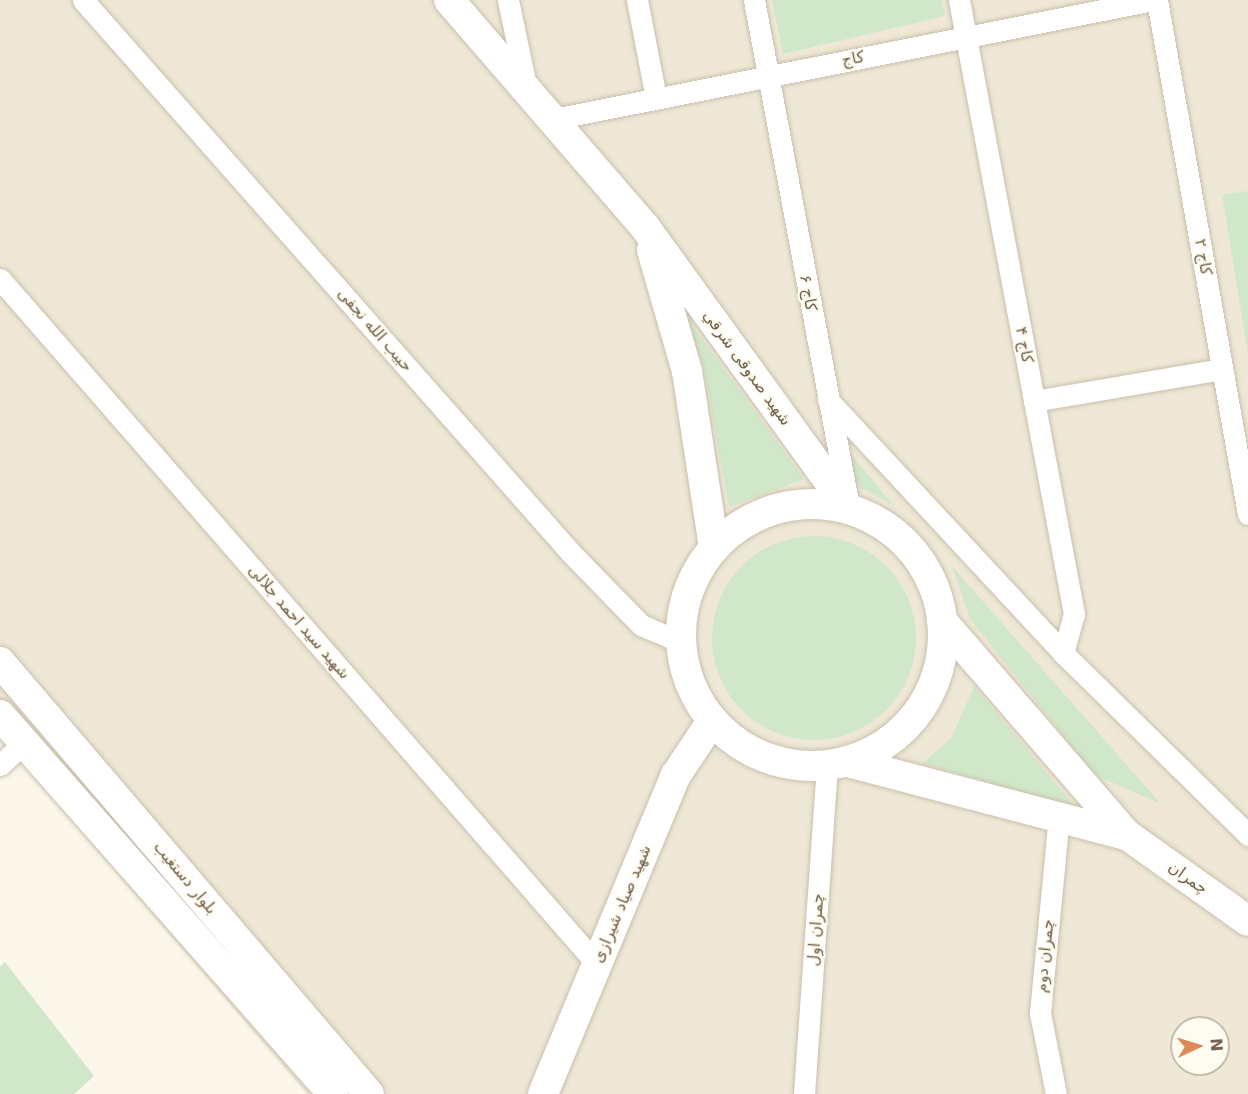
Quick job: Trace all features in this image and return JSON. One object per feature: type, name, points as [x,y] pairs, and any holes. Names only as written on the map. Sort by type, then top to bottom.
[{"type":"street","name":"حبیب الله نجفی","points":[[83,0],[571,553],[641,625],[681,642]]},
{"type":"street","name":"شهید صدوقی شرقي","points":[[449,0],[554,118],[645,227],[849,509]]},
{"type":"street","points":[[508,0],[526,86]]},
{"type":"street","points":[[637,0],[656,98]]},
{"type":"street","name":"کاج ۶","points":[[754,0],[849,509]]},
{"type":"street","name":"کاج ۴","points":[[959,0],[1074,614],[1063,652]]},
{"type":"street","name":"کاج","points":[[554,118],[1155,0]]},
{"type":"street","name":"کاج ۲","points":[[1155,0],[1248,514]]},
{"type":"street","name":"شهید صدوقی شرقي","points":[[645,227],[687,371],[714,547]]},
{"type":"street","name":"شهید سید احمد جلالی","points":[[0,279],[597,964]]},
{"type":"street","points":[[1034,400],[1222,369]]},
{"type":"street","points":[[828,400],[1063,652],[1248,835]]},
{"type":"street","points":[[838,764],[881,747],[909,723],[930,693],[941,658],[942,621],[932,584],[913,550],[884,525],[849,509],[813,503],[776,508],[742,523],[714,547],[691,586],[684,608],[681,642],[690,684],[712,721],[736,743],[764,758],[795,766],[838,764],[1128,835]]},
{"type":"street","points":[[942,621],[1128,835]]},
{"type":"street","name":"بلوار دستغیب","points":[[0,662],[369,1094]]},
{"type":"street","name":"بلوار دستغیب","points":[[0,715],[333,1094]]},
{"type":"street","name":"شهید صیاد شیرازی","points":[[543,1094],[676,775],[712,721]]},
{"type":"street","points":[[0,765],[24,742]]},
{"type":"street","name":"چمران اول","points":[[804,1094],[838,764]]},
{"type":"street","name":"چمران دوم","points":[[1056,1094],[1040,1013],[1059,817]]},
{"type":"street","name":"چمران","points":[[1128,835],[1248,921]]},
{"type":"shaded area","points":[[0,0],[1248,0],[1248,1094],[307,1094],[0,737]]},
{"type":"green space","points":[[772,0],[941,0],[945,16],[783,54]]},
{"type":"green space","points":[[1248,191],[1248,353],[1222,195]]},
{"type":"green space","points":[[687,318],[804,479],[729,507],[703,364]]},
{"type":"green space","points":[[848,451],[894,506],[856,485]]},
{"type":"green space","points":[[804,536],[824,536],[853,543],[879,559],[893,573],[909,599],[915,618],[915,658],[909,677],[893,703],[879,717],[844,736],[824,740],[804,740],[775,733],[749,717],[735,703],[716,668],[712,648],[712,628],[719,599],[735,573],[749,559],[784,540]]},
{"type":"green space","points":[[952,566],[1161,804],[1095,775],[970,619]]},
{"type":"green space","points":[[974,686],[1076,808],[923,763],[952,737]]},
{"type":"green space","points":[[5,962],[94,1076],[74,1094],[0,1094],[0,967]]}]
